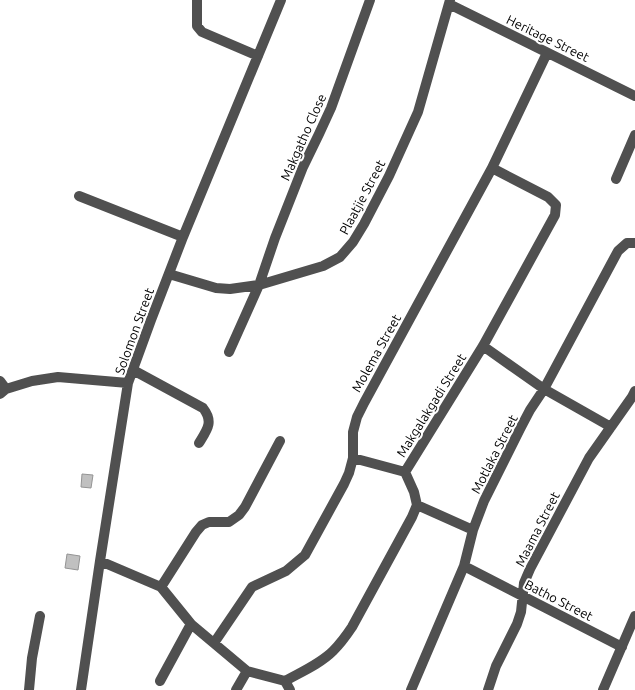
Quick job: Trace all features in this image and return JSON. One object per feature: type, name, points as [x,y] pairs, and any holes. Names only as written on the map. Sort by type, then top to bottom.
[{"type":"street","points":[[197,0],[197,26],[199,29],[208,35],[258,56]]},
{"type":"street","name":"Solomon Street","points":[[81,690],[128,383],[183,237],[281,0]]},
{"type":"street","name":"Makgatho Close","points":[[229,352],[259,285],[274,238],[303,167],[331,108],[370,0]]},
{"type":"street","name":"Plaatjie Street","points":[[169,274],[216,288],[230,289],[259,285],[323,266],[340,257],[353,242],[364,224],[389,176],[418,112],[449,2]]},
{"type":"street","name":"Heritage Street","points":[[449,2],[547,53],[635,96]]},
{"type":"street","name":"Molema Street","points":[[214,643],[252,587],[286,571],[305,556],[349,472],[354,458],[353,432],[357,417],[492,168],[547,53]]},
{"type":"street","points":[[616,179],[635,135]]},
{"type":"street","name":"Makgalakgadi Street","points":[[417,505],[414,492],[405,472],[483,346],[555,215],[556,205],[548,198],[492,168]]},
{"type":"street","points":[[79,196],[183,237]]},
{"type":"street","name":"Motlaka Street","points":[[411,690],[464,566],[473,530],[484,501],[530,410],[544,389],[618,251],[631,243]]},
{"type":"street","points":[[483,346],[544,389],[611,427]]},
{"type":"street","points":[[133,370],[203,408],[209,421],[208,427],[199,443]]},
{"type":"street","points":[[2,388],[32,381],[58,378],[128,383]]},
{"type":"street","name":"Maama Street","points":[[488,690],[496,666],[517,624],[521,612],[524,583],[530,569],[580,474],[632,398],[635,391]]},
{"type":"street","points":[[161,587],[202,525],[209,522],[229,522],[239,515],[245,507],[280,441]]},
{"type":"street","points":[[354,458],[405,472]]},
{"type":"street","points":[[100,560],[161,587],[191,624],[247,671],[285,680],[321,660],[332,652],[343,640],[352,627],[412,517],[417,505],[473,530]]},
{"type":"street","name":"Batho Street","points":[[464,566],[622,647]]},
{"type":"street","points":[[29,690],[32,658],[40,616]]},
{"type":"street","points":[[603,690],[635,616]]},
{"type":"street","points":[[160,681],[191,624]]},
{"type":"street","points":[[236,690],[247,671]]},
{"type":"street","points":[[285,680],[290,690]]},
{"type":"building","points":[[82,474],[93,475],[91,488],[81,487]]},
{"type":"building","points":[[67,554],[80,556],[78,570],[65,568]]}]
